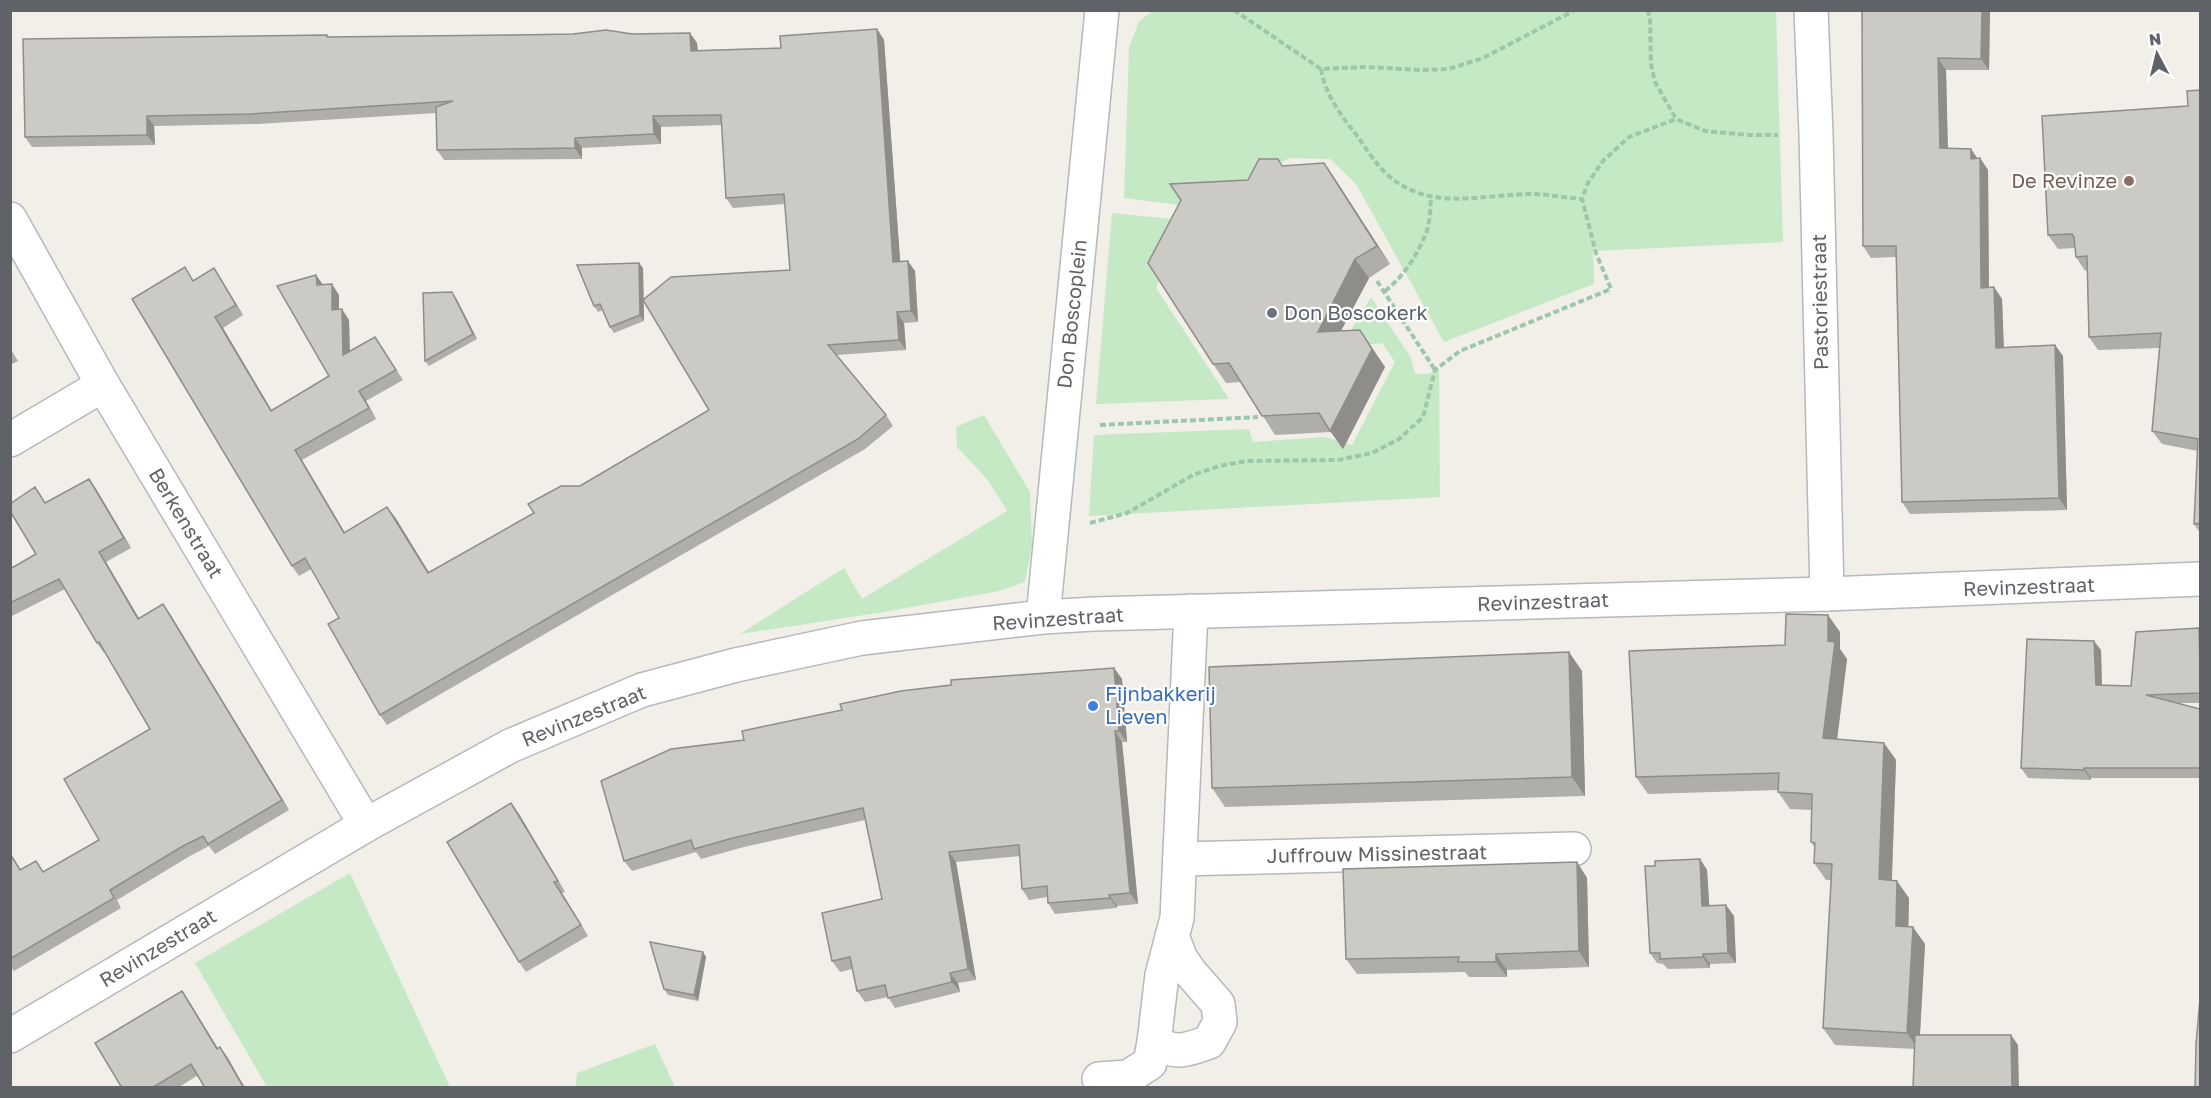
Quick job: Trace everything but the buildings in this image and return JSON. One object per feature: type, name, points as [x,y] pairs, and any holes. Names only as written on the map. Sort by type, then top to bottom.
[{"type":"street","name":"Don Boscoplein","points":[[1043,617],[1102,10]]},
{"type":"street","name":"Pastoriestraat","points":[[1811,10],[1827,594]]},
{"type":"street","name":"Berkenstraat","points":[[10,219],[104,385],[366,825]]},
{"type":"street","points":[[10,440],[104,385]]},
{"type":"street","name":"Revinzestraat","points":[[10,1036],[366,825],[510,746],[642,690],[736,665],[862,638],[1043,617],[1827,594],[2200,579]]},
{"type":"street","points":[[1099,1079],[1128,1077],[1150,1063],[1162,975],[1177,918],[1191,612]]},
{"type":"street","name":"Juffrouw Missinestraat","points":[[1180,858],[1574,849]]},
{"type":"street","points":[[1154,1042],[1175,1052],[1194,1048],[1209,1042],[1220,1022],[1218,1004],[1181,959],[1172,936]]},
{"type":"path","points":[[1234,10],[1321,69],[1367,67],[1421,70],[1449,69],[1483,58],[1575,10]]},
{"type":"path","points":[[1647,10],[1650,17],[1651,64],[1655,82],[1676,119],[1705,130],[1748,135],[1816,134]]},
{"type":"path","points":[[1321,69],[1324,86],[1346,122],[1388,175],[1406,188],[1431,198],[1458,200],[1536,194],[1582,200]]},
{"type":"path","points":[[1051,526],[1093,523],[1127,513],[1192,476],[1219,466],[1247,461],[1338,460],[1372,453],[1399,439],[1423,417],[1435,370],[1460,351],[1611,289],[1596,253],[1582,200],[1588,183],[1603,161],[1629,137],[1676,119]]},
{"type":"path","points":[[1385,291],[1406,270],[1426,235],[1431,198]]},
{"type":"path","points":[[1377,280],[1435,370]]},
{"type":"path","points":[[1061,428],[1258,417]]},
{"type":"green space","points":[[1153,11],[1776,11],[1783,242],[1593,251],[1594,284],[1444,342],[1356,184],[1330,159],[1289,158],[1272,168],[1251,191],[1187,206],[1124,198],[1129,48],[1139,21]]},
{"type":"green space","points":[[1120,117],[1112,213],[1182,220],[1156,288],[1229,399],[1096,404]]},
{"type":"green space","points":[[1371,297],[1411,358],[1415,374],[1428,374],[1439,369],[1440,497],[1089,516],[1094,435],[1249,429],[1253,442],[1325,437],[1352,445],[1395,362],[1382,343],[1363,345],[1351,330]]},
{"type":"green space","points":[[984,415],[1030,492],[1032,546],[1025,582],[999,591],[884,612],[740,634],[844,568],[862,599],[1007,511],[988,480],[957,447],[956,427]]},
{"type":"green space","points":[[350,873],[450,1087],[267,1087],[195,963]]},
{"type":"green space","points":[[655,1044],[675,1087],[576,1087],[577,1073]]},
{"type":"place","name":"De Revinze","points":[[2129,181]]},
{"type":"place","name":"Don Boscokerk","points":[[1272,313]]},
{"type":"place","name":"Fijnbakkerij Lieven","points":[[1093,706]]}]
